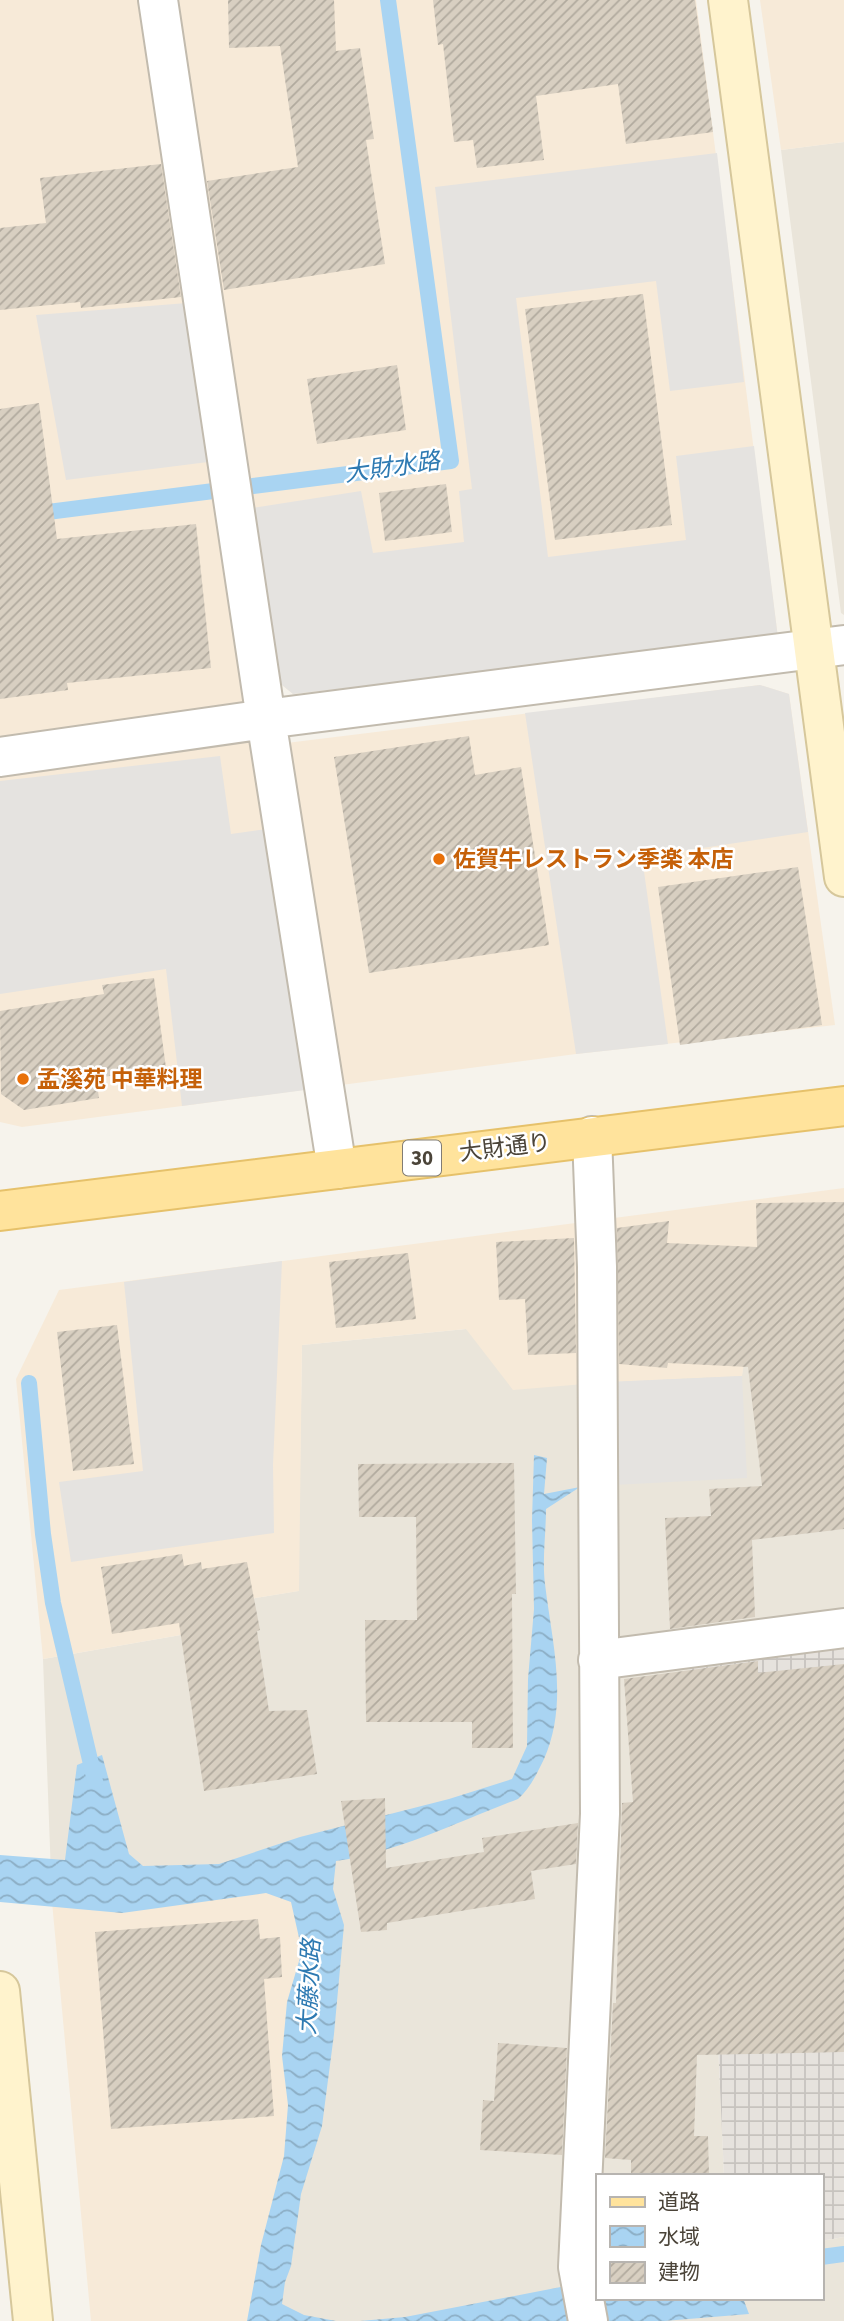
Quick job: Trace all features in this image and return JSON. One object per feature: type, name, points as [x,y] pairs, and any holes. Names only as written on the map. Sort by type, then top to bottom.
[{"type":"main road","name":"大財通り","points":[[0,1211],[844,1106]]},
{"type":"street","points":[[158,0],[337,1169]]},
{"type":"street","points":[[728,0],[829,647],[844,877]]},
{"type":"street","points":[[0,757],[266,719],[829,647]]},
{"type":"street","points":[[588,2321],[578,2267],[600,1814],[597,1266],[592,1136]]},
{"type":"street","points":[[598,1660],[844,1628]]},
{"type":"street","points":[[0,1991],[33,2321]]},
{"type":"shaded area","points":[[0,0],[696,0],[778,638],[293,694],[276,680],[253,747],[760,685],[789,694],[835,1025],[576,1054],[22,1127],[0,1122]]},
{"type":"shaded area","points":[[760,0],[844,0],[844,142],[781,150]]},
{"type":"shaded area","points":[[844,142],[844,615],[841,613],[781,150]]},
{"type":"shaded area","points":[[717,153],[744,382],[670,391],[656,281],[516,298],[548,557],[686,540],[676,456],[754,446],[778,638],[293,694],[276,680],[253,508],[361,491],[373,553],[464,542],[459,491],[472,489],[435,187]]},
{"type":"shaded area","points":[[187,303],[208,462],[66,480],[36,315]]},
{"type":"shaded area","points":[[760,685],[789,694],[808,832],[642,857],[668,1044],[576,1054],[525,713]]},
{"type":"shaded area","points":[[220,756],[231,834],[267,829],[305,1090],[182,1106],[166,969],[0,994],[0,781]]},
{"type":"shaded area","points":[[844,1188],[844,1348],[745,1357],[742,1376],[608,1382],[513,1390],[466,1329],[302,1345],[299,1591],[201,1607],[198,1632],[43,1659],[16,1379],[59,1290]]},
{"type":"shaded area","points":[[282,1261],[273,1465],[274,1533],[71,1562],[59,1482],[143,1471],[124,1282]]},
{"type":"shaded area","points":[[466,1329],[608,1382],[742,1375],[744,1357],[844,1348],[844,1635],[713,1933],[724,2174],[596,2174],[596,2300],[823,2300],[823,2241],[844,2237],[844,2321],[251,2321],[52,1902],[43,1659],[198,1632],[201,1607],[298,1591],[302,1345]]},
{"type":"shaded area","points":[[742,1376],[747,1478],[613,1485],[608,1382]]},
{"type":"shaded area","points":[[844,1635],[844,2237],[823,2241],[823,2174],[724,2174],[713,1933],[687,1650]]},
{"type":"shaded area","points":[[304,1876],[320,1961],[295,2162],[251,2321],[91,2321],[52,1902]]},
{"type":"water","points":[[534,1455],[547,1458],[544,1494],[580,1487],[546,1509],[544,1575],[557,1694],[552,1738],[536,1776],[518,1799],[383,1851],[336,1861],[333,1889],[344,1925],[334,2034],[322,2126],[301,2194],[291,2266],[285,2282],[282,2304],[304,2315],[336,2321],[247,2321],[261,2245],[284,2156],[288,2105],[282,2056],[287,2002],[302,1951],[291,1902],[266,1893],[122,1913],[0,1902],[0,1855],[65,1860],[77,1765],[102,1755],[129,1854],[143,1866],[219,1864],[300,1837],[449,1799],[512,1779],[527,1746],[528,1679],[534,1609]]},
{"type":"water","points":[[596,2280],[596,2300],[744,2300],[749,2314],[664,2321],[360,2321],[405,2317]]},
{"type":"building","points":[[228,0],[334,0],[336,51],[360,48],[374,139],[366,140],[385,264],[224,290],[207,181],[298,167],[280,46],[229,48]]},
{"type":"building","points":[[433,0],[695,0],[713,132],[626,144],[618,84],[536,96],[544,160],[477,168],[473,140],[454,142],[443,44],[438,45]]},
{"type":"building","points":[[161,164],[181,297],[81,308],[80,302],[0,310],[0,228],[46,223],[40,178]]},
{"type":"building","points":[[643,294],[672,525],[555,540],[525,309]]},
{"type":"building","points":[[397,365],[406,430],[317,444],[307,379]]},
{"type":"building","points":[[39,403],[57,539],[196,524],[211,668],[67,683],[68,690],[0,699],[0,409]]},
{"type":"building","points":[[446,484],[452,532],[385,541],[379,493]]},
{"type":"building","points":[[469,736],[475,775],[521,767],[549,945],[369,973],[334,757]]},
{"type":"building","points":[[798,867],[822,1025],[680,1045],[658,887]]},
{"type":"building","points":[[154,978],[166,1068],[96,1078],[99,1098],[24,1110],[1,1094],[0,1011],[104,994],[102,985]]},
{"type":"building","points":[[844,1202],[844,1529],[752,1540],[755,1617],[670,1629],[665,1518],[711,1516],[709,1489],[762,1486],[748,1367],[668,1363],[667,1368],[619,1364],[617,1228],[669,1221],[667,1243],[757,1247],[756,1203]]},
{"type":"building","points":[[574,1238],[576,1353],[528,1355],[525,1299],[499,1300],[496,1242]]},
{"type":"building","points":[[408,1253],[416,1319],[336,1328],[329,1262]]},
{"type":"building","points":[[117,1325],[134,1464],[73,1471],[57,1332]]},
{"type":"building","points":[[514,1463],[516,1594],[512,1594],[513,1748],[472,1748],[472,1722],[366,1722],[365,1620],[417,1620],[416,1517],[359,1517],[358,1464]]},
{"type":"building","points":[[182,1554],[184,1566],[201,1562],[202,1569],[247,1562],[260,1630],[257,1631],[269,1711],[307,1710],[317,1774],[204,1791],[179,1623],[112,1634],[101,1567]]},
{"type":"building","points":[[758,1661],[758,1673],[844,1664],[844,2052],[697,2055],[694,2136],[708,2136],[709,2174],[631,2174],[631,2160],[605,2158],[613,2003],[616,2003],[622,1803],[633,1802],[624,1679]]},
{"type":"building","points":[[385,1798],[386,1868],[484,1852],[482,1838],[578,1823],[576,1864],[531,1871],[535,1899],[387,1923],[387,1930],[361,1932],[341,1801]]},
{"type":"building","points":[[258,1919],[260,1939],[280,1937],[282,1977],[264,1979],[274,2116],[111,2129],[95,1932]]},
{"type":"building","points":[[498,2043],[567,2048],[562,2155],[480,2150],[483,2100],[494,2101]]},
{"type":"waterway","name":"大財水路","points":[[0,518],[451,461],[388,0]]},
{"type":"waterway","points":[[29,1383],[43,1534],[53,1603],[95,1781]]},
{"type":"waterway","name":"大藤水路","points":[[823,2257],[844,2254]]},
{"type":"place","name":"佐賀牛レストラン季楽 本店","points":[[439,859]]},
{"type":"place","name":"孟溪苑 中華料理","points":[[23,1079]]}]
